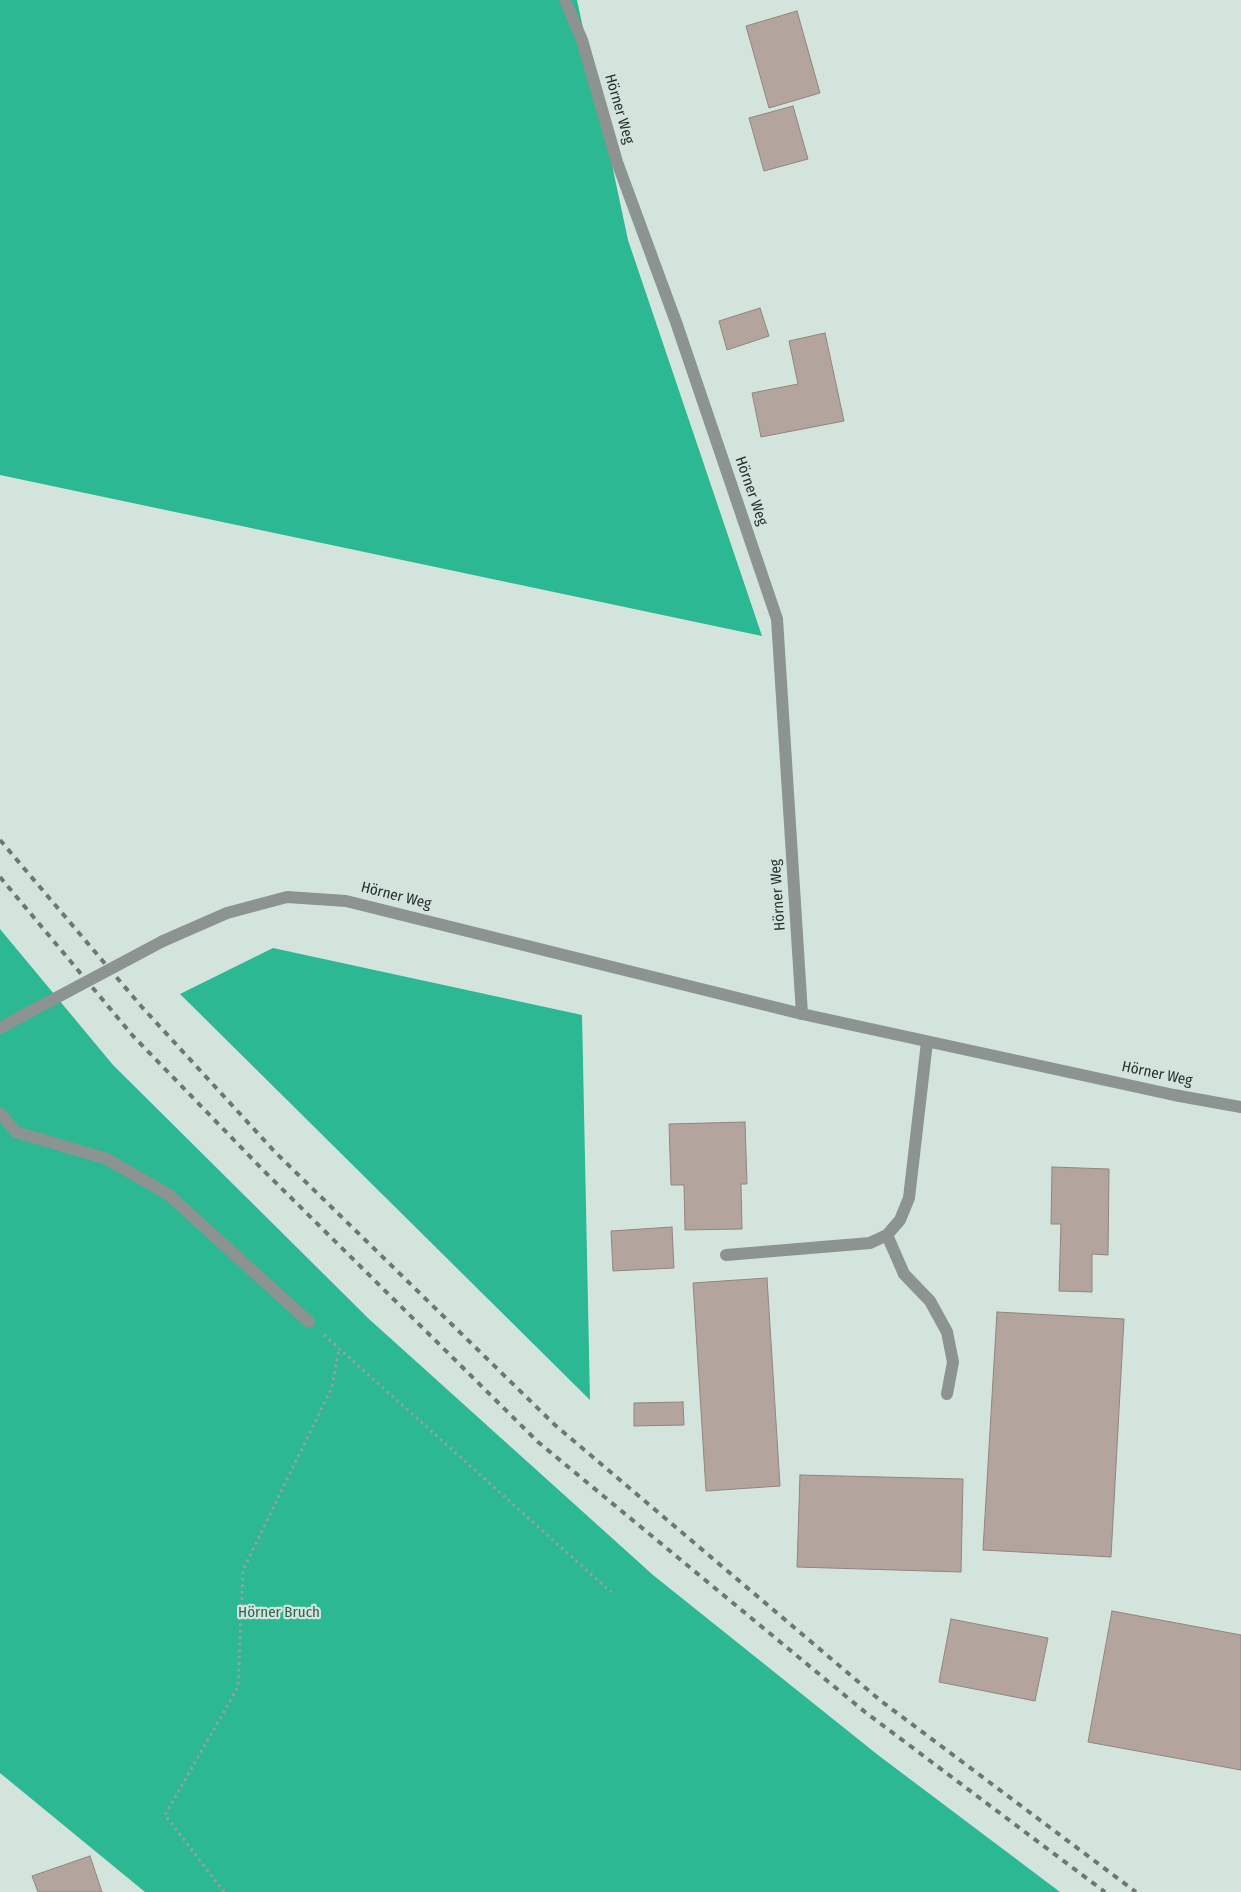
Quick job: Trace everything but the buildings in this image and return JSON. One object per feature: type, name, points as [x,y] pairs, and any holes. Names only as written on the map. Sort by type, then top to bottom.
[{"type":"street","name":"Hörner Weg","points":[[565,0],[582,40],[617,162],[676,322],[777,619],[802,1014]]},
{"type":"street","name":"Hörner Weg","points":[[0,1028],[163,941],[227,913],[287,897],[346,901],[802,1014],[1174,1095],[1241,1107]]},
{"type":"street","points":[[726,1255],[870,1243],[887,1235],[900,1220],[909,1198],[927,1042]]},
{"type":"street","points":[[0,1113],[16,1132],[107,1159],[169,1195],[309,1322]]},
{"type":"street","points":[[887,1235],[904,1274],[930,1300],[947,1332],[953,1362],[947,1394]]},
{"type":"path","points":[[309,1322],[611,1592]]},
{"type":"path","points":[[224,1892],[165,1815],[238,1687],[243,1570],[332,1387],[339,1349]]},
{"type":"green space","points":[[0,0],[577,0],[628,240],[762,636],[0,475]]},
{"type":"green space","name":"Hörner Bruch","points":[[0,929],[113,1065],[369,1319],[653,1575],[878,1755],[1060,1892],[145,1892],[0,1773]]},
{"type":"green space","points":[[273,948],[582,1015],[590,1400],[180,994]]},
{"type":"railway","points":[[0,840],[141,1006],[275,1152],[555,1425],[881,1701],[1136,1892]]},
{"type":"railway","points":[[0,877],[133,1036],[265,1172],[538,1442],[865,1712],[1105,1892]]}]
